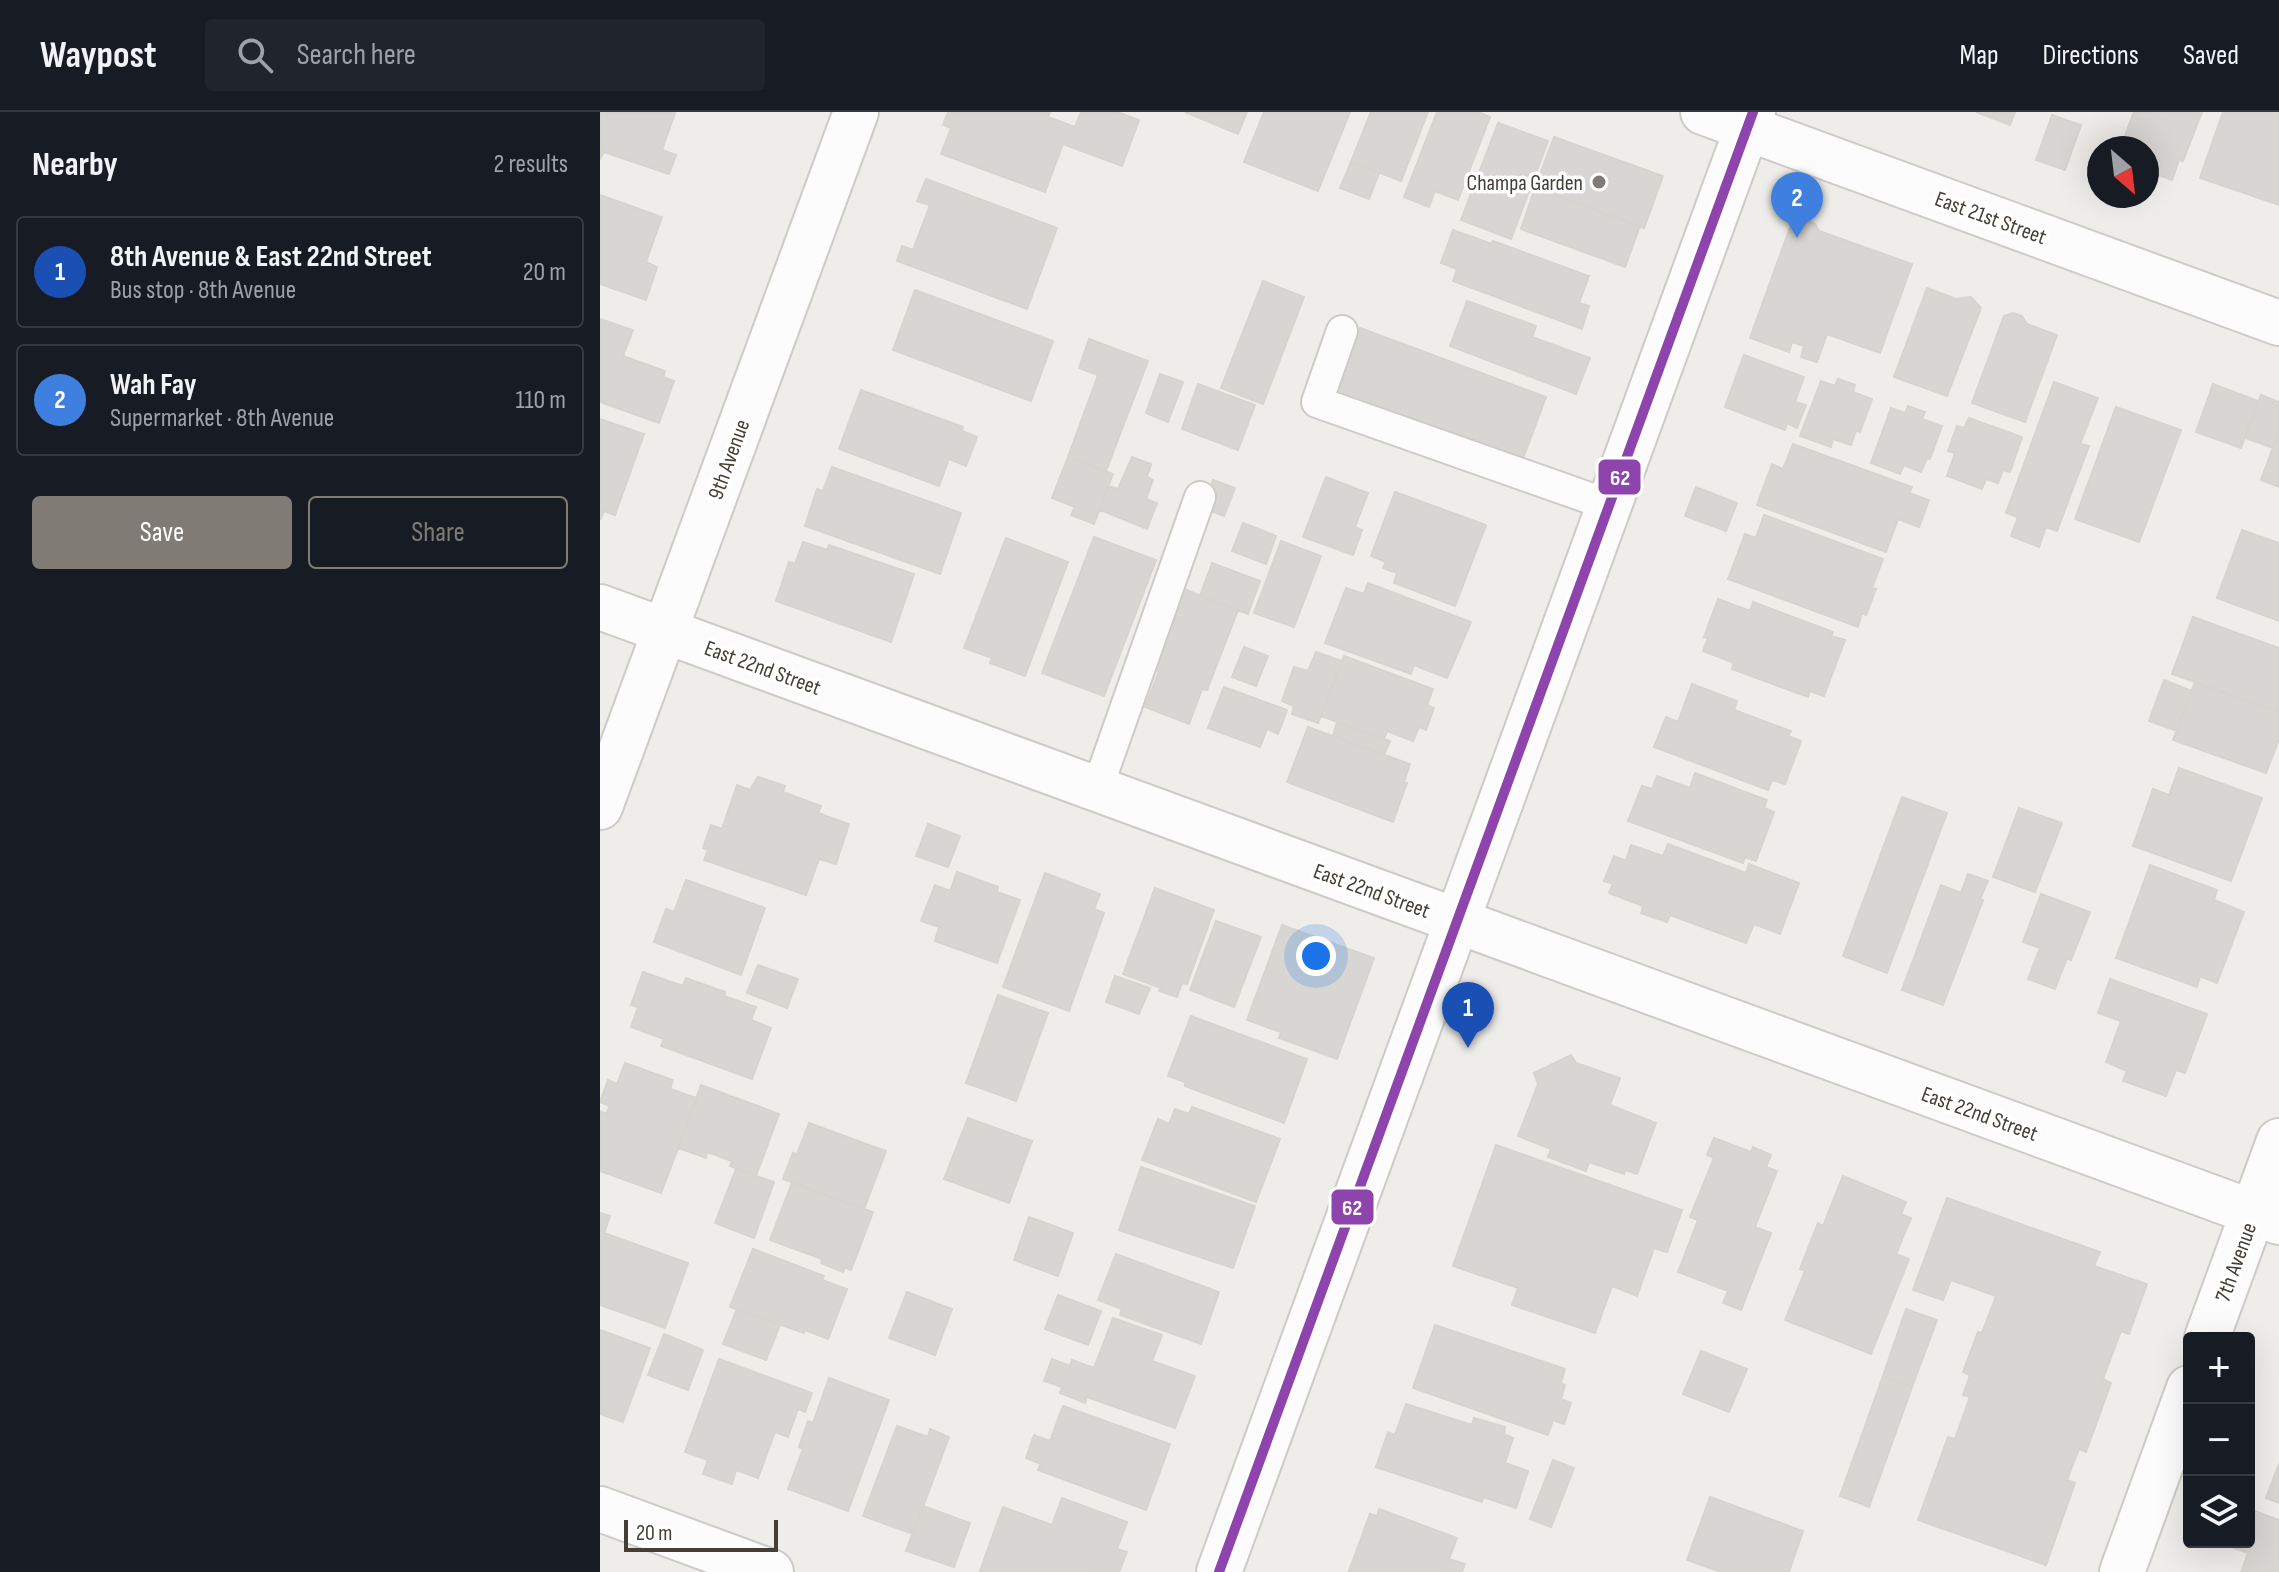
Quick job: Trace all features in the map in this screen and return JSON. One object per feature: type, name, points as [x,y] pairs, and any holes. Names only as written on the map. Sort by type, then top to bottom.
[{"type":"street","name":"9th Avenue","points":[[600,807],[856,112]]},
{"type":"street","name":"East 21st Street","points":[[1703,112],[1750,120],[2279,323]]},
{"type":"street","points":[[1219,1572],[1750,120]]},
{"type":"street","name":"East 22nd Street","points":[[600,607],[2266,1217]]},
{"type":"street","name":"7th Avenue","points":[[2210,1332],[2266,1217],[2279,1141]]},
{"type":"street","points":[[2122,1572],[2183,1404]]},
{"type":"street","points":[[600,1509],[771,1572]]},
{"type":"lane","points":[[1342,331],[1317,402],[1609,505]]},
{"type":"lane","points":[[1097,789],[1200,497]]},
{"type":"building","points":[[600,112],[675,113],[662,150],[676,155],[669,174],[604,152],[600,159]]},
{"type":"building","points":[[948,112],[1050,112],[1048,117],[1075,127],[1081,112],[1117,112],[1139,120],[1122,166],[1063,144],[1045,192],[941,154],[951,128],[943,125]]},
{"type":"building","points":[[1185,112],[1247,112],[1238,134]]},
{"type":"building","points":[[1264,112],[1350,112],[1318,191],[1244,162]]},
{"type":"building","points":[[1371,112],[1428,112],[1401,181],[1351,162]]},
{"type":"building","points":[[1437,112],[1478,112],[1490,117],[1458,200],[1435,191],[1429,207],[1404,197]]},
{"type":"building","points":[[1976,112],[2015,112],[2010,125]]},
{"type":"building","points":[[2134,112],[2202,112],[2172,180],[2159,175],[2159,136],[2125,136]]},
{"type":"building","points":[[2223,112],[2279,112],[2279,205],[2200,178]]},
{"type":"building","points":[[2052,115],[2081,125],[2065,170],[2036,160]]},
{"type":"building","points":[[1498,123],[1548,141],[1511,239],[1461,220]]},
{"type":"building","name":"Champa Garden","points":[[1554,137],[1663,176],[1644,228],[1535,188]]},
{"type":"building","points":[[1351,162],[1379,173],[1369,199],[1340,188]]},
{"type":"building","points":[[926,179],[1057,228],[1027,309],[897,261],[902,246],[913,250],[930,205],[917,201]]},
{"type":"building","points":[[1535,188],[1640,226],[1625,267],[1521,229]]},
{"type":"building","points":[[600,195],[662,217],[646,262],[657,267],[646,300],[600,284]]},
{"type":"building","points":[[1808,220],[1819,231],[1912,264],[1880,353],[1827,334],[1817,362],[1801,357],[1804,346],[1792,342],[1789,352],[1750,338],[1792,222]]},
{"type":"building","points":[[1453,230],[1589,276],[1579,303],[1589,306],[1582,329],[1453,281],[1457,269],[1441,263]]},
{"type":"building","points":[[1263,281],[1304,297],[1263,404],[1221,388]]},
{"type":"building","points":[[1927,288],[1956,299],[1971,297],[1981,308],[1947,396],[1894,377]]},
{"type":"building","points":[[915,290],[1053,341],[1031,401],[893,350]]},
{"type":"building","points":[[1467,301],[1536,326],[1532,337],[1590,358],[1576,394],[1450,346]]},
{"type":"building","points":[[2013,313],[2022,316],[2027,324],[2057,335],[2025,422],[1972,403],[2004,316]]},
{"type":"building","points":[[600,319],[633,330],[623,356],[665,371],[663,377],[674,381],[659,423],[600,402]]},
{"type":"building","points":[[1360,328],[1546,397],[1521,464],[1335,394]]},
{"type":"building","points":[[1089,339],[1148,361],[1106,471],[1068,457],[1098,375],[1079,368]]},
{"type":"building","points":[[1744,355],[1804,377],[1795,402],[1806,405],[1797,428],[1787,423],[1785,430],[1725,407]]},
{"type":"building","points":[[1160,374],[1183,382],[1168,422],[1146,413]]},
{"type":"building","points":[[1838,379],[1855,385],[1853,392],[1872,399],[1860,432],[1856,430],[1851,445],[1833,439],[1831,447],[1800,436],[1821,381],[1835,386]]},
{"type":"building","points":[[2054,382],[2098,398],[2080,444],[2089,446],[2057,531],[2046,527],[2039,547],[2011,536],[2018,517],[2006,513]]},
{"type":"building","points":[[1198,384],[1255,405],[1238,450],[1182,429]]},
{"type":"building","points":[[2213,384],[2258,401],[2241,448],[2196,432]]},
{"type":"building","points":[[861,390],[963,427],[962,431],[977,437],[966,466],[949,459],[939,486],[839,449]]},
{"type":"building","points":[[2261,395],[2279,402],[2279,431],[2273,448],[2245,438]]},
{"type":"building","points":[[1908,406],[1925,412],[1922,419],[1942,426],[1930,459],[1927,458],[1921,472],[1904,465],[1900,474],[1871,463],[1891,408],[1905,413]]},
{"type":"building","points":[[2116,407],[2181,430],[2139,542],[2075,519]]},
{"type":"building","points":[[1969,418],[2022,437],[2010,472],[2003,470],[1998,483],[1986,479],[1982,489],[1947,476],[1955,453],[1948,451],[1957,426],[1964,428]]},
{"type":"building","points":[[600,419],[644,434],[615,515],[604,511],[600,520]]},
{"type":"building","points":[[2279,431],[2279,487],[2261,480]]},
{"type":"building","points":[[1793,444],[1912,487],[1909,493],[1929,500],[1919,527],[1898,519],[1886,552],[1757,505],[1772,464],[1783,469]]},
{"type":"building","points":[[1068,457],[1113,474],[1094,524],[1071,515],[1075,507],[1052,498]]},
{"type":"building","points":[[1132,457],[1151,464],[1147,477],[1153,480],[1146,499],[1157,503],[1147,529],[1100,510],[1109,486],[1118,489]]},
{"type":"building","points":[[832,467],[961,513],[940,574],[805,526],[817,489],[823,491]]},
{"type":"building","points":[[1326,477],[1368,493],[1355,527],[1362,530],[1353,555],[1303,537]]},
{"type":"building","points":[[1213,480],[1235,488],[1224,516],[1202,508]]},
{"type":"building","points":[[1696,487],[1737,503],[1726,531],[1685,516]]},
{"type":"building","points":[[1395,492],[1486,525],[1455,606],[1394,583],[1397,573],[1383,568],[1386,562],[1371,556]]},
{"type":"building","points":[[1764,515],[1883,559],[1872,588],[1876,589],[1858,627],[1728,579],[1745,534],[1756,538]]},
{"type":"building","points":[[1243,523],[1276,536],[1266,564],[1232,551]]},
{"type":"building","points":[[2242,530],[2279,543],[2279,621],[2217,598]]},
{"type":"building","points":[[1094,537],[1156,560],[1104,696],[1042,673]]},
{"type":"building","points":[[1006,538],[1068,562],[1025,676],[990,663],[992,658],[964,648]]},
{"type":"building","points":[[1281,541],[1321,556],[1294,627],[1254,613]]},
{"type":"building","points":[[803,542],[827,550],[829,545],[914,574],[891,642],[776,601],[789,562],[795,564]]},
{"type":"building","points":[[1212,563],[1260,581],[1248,614],[1200,596]]},
{"type":"building","points":[[1368,583],[1471,622],[1447,678],[1414,665],[1411,674],[1325,643],[1346,588],[1364,594]]},
{"type":"building","points":[[1181,588],[1238,610],[1207,690],[1202,689],[1189,724],[1145,707],[1159,671],[1151,668]]},
{"type":"building","points":[[1718,599],[1750,611],[1753,602],[1833,632],[1831,636],[1845,640],[1824,696],[1810,691],[1808,697],[1732,669],[1734,663],[1703,651],[1708,638],[1704,637]]},
{"type":"building","points":[[2193,617],[2279,648],[2279,712],[2172,674]]},
{"type":"building","points":[[1244,647],[1268,656],[1256,686],[1232,677]]},
{"type":"building","points":[[1316,652],[1342,661],[1318,723],[1292,714],[1294,706],[1282,701],[1294,667],[1308,671]]},
{"type":"building","points":[[1344,656],[1433,689],[1427,705],[1434,708],[1426,730],[1419,727],[1413,741],[1387,731],[1384,739],[1321,716]]},
{"type":"building","points":[[2164,680],[2192,691],[2177,731],[2149,721]]},
{"type":"building","points":[[2195,682],[2279,712],[2279,739],[2266,773],[2173,740]]},
{"type":"building","points":[[1692,684],[1737,701],[1734,710],[1791,731],[1788,736],[1801,741],[1785,784],[1772,780],[1768,790],[1654,747],[1666,717],[1678,722]]},
{"type":"building","points":[[1224,687],[1287,710],[1278,734],[1267,729],[1260,747],[1208,728]]},
{"type":"building","points":[[1337,722],[1390,741],[1384,755],[1333,736]]},
{"type":"building","points":[[1308,727],[1410,764],[1404,782],[1407,783],[1393,822],[1287,782]]},
{"type":"building","points":[[2179,768],[2262,798],[2231,881],[2133,846],[2153,789],[2169,795]]},
{"type":"building","points":[[1695,773],[1767,800],[1764,808],[1774,812],[1756,861],[1745,857],[1743,863],[1628,821],[1642,786],[1652,789],[1657,776],[1690,788]]},
{"type":"building","points":[[758,777],[785,786],[783,792],[821,806],[818,813],[849,824],[836,864],[819,859],[806,895],[704,860],[708,850],[703,848],[711,825],[722,829],[737,785],[750,790]]},
{"type":"building","points":[[1902,797],[1947,813],[1887,973],[1843,956]]},
{"type":"building","points":[[2019,808],[2062,823],[2035,892],[1993,877]]},
{"type":"building","points":[[928,824],[960,836],[948,867],[916,856]]},
{"type":"building","points":[[1668,844],[1746,873],[1749,864],[1799,883],[1780,934],[1754,924],[1746,943],[1670,915],[1667,922],[1641,913],[1643,906],[1609,893],[1613,884],[1604,881],[1614,856],[1626,861],[1631,845],[1663,856]]},
{"type":"building","points":[[2150,865],[2217,890],[2214,900],[2244,912],[2217,983],[2200,976],[2197,987],[2116,958]]},
{"type":"building","points":[[957,872],[998,887],[997,892],[1020,900],[997,963],[935,941],[939,927],[921,921],[935,885],[950,891]]},
{"type":"building","points":[[1045,873],[1100,894],[1094,909],[1104,913],[1069,1011],[1003,987]]},
{"type":"building","points":[[1968,874],[1988,881],[1943,1005],[1902,990],[1941,885],[1961,893]]},
{"type":"building","points":[[686,880],[765,908],[741,975],[654,942],[666,909],[674,912]]},
{"type":"building","points":[[1155,888],[1214,910],[1187,984],[1182,983],[1177,997],[1123,974]]},
{"type":"building","points":[[2041,894],[2090,912],[2071,960],[2067,958],[2055,989],[2028,979],[2040,948],[2023,942]]},
{"type":"building","points":[[1216,921],[1261,937],[1234,1007],[1190,990]]},
{"type":"building","points":[[1282,925],[1374,958],[1337,1059],[1279,1038],[1281,1032],[1247,1020]]},
{"type":"building","points":[[758,965],[798,979],[787,1008],[747,993]]},
{"type":"building","points":[[643,972],[683,986],[686,978],[756,1007],[751,1020],[771,1028],[752,1079],[661,1046],[664,1039],[631,1027],[638,1007],[631,1005]]},
{"type":"building","points":[[1115,976],[1150,988],[1139,1014],[1106,1002]]},
{"type":"building","points":[[2110,979],[2207,1014],[2185,1073],[2176,1070],[2166,1096],[2123,1081],[2127,1071],[2106,1062],[2121,1021],[2098,1013]]},
{"type":"building","points":[[998,995],[1048,1013],[1016,1101],[966,1083]]},
{"type":"building","points":[[1191,1016],[1307,1059],[1284,1123],[1185,1086],[1185,1082],[1168,1076]]},
{"type":"building","points":[[1571,1055],[1576,1063],[1620,1078],[1610,1105],[1656,1123],[1637,1174],[1625,1170],[1624,1174],[1589,1162],[1586,1171],[1548,1157],[1551,1149],[1518,1136],[1538,1084],[1534,1073]]},
{"type":"building","points":[[625,1063],[673,1080],[670,1089],[697,1098],[661,1193],[600,1171],[600,1111],[606,1114],[610,1106],[600,1102],[608,1080],[617,1084]]},
{"type":"building","points":[[701,1085],[779,1114],[756,1176],[730,1166],[732,1161],[707,1152],[706,1158],[678,1148]]},
{"type":"building","points":[[1192,1107],[1280,1139],[1256,1202],[1142,1160],[1158,1119],[1169,1124],[1175,1109],[1189,1114]]},
{"type":"building","points":[[968,1118],[1032,1141],[1009,1203],[944,1179]]},
{"type":"building","points":[[809,1123],[886,1151],[864,1209],[783,1179]]},
{"type":"building","points":[[1714,1138],[1751,1152],[1753,1147],[1771,1155],[1766,1167],[1777,1171],[1755,1227],[1771,1233],[1741,1310],[1723,1303],[1728,1291],[1678,1272],[1698,1220],[1690,1217],[1714,1158],[1707,1155]]},
{"type":"building","points":[[1496,1145],[1682,1210],[1667,1252],[1654,1248],[1637,1296],[1612,1286],[1595,1333],[1512,1305],[1518,1288],[1453,1266]]},
{"type":"building","points":[[1141,1167],[1255,1206],[1233,1268],[1119,1230]]},
{"type":"building","points":[[736,1169],[774,1182],[754,1238],[715,1223]]},
{"type":"building","points":[[1843,1176],[1906,1202],[1901,1214],[1911,1218],[1896,1254],[1909,1259],[1871,1354],[1785,1320],[1805,1271],[1800,1269],[1818,1223],[1823,1226]]},
{"type":"building","points":[[792,1183],[873,1212],[851,1270],[845,1267],[843,1272],[821,1263],[822,1259],[770,1240]]},
{"type":"building","points":[[1947,1198],[2100,1252],[2094,1266],[2147,1284],[2129,1334],[2121,1331],[2103,1379],[2111,1383],[2086,1452],[2079,1449],[2067,1480],[2075,1483],[2046,1565],[1918,1520],[1948,1437],[1955,1439],[1970,1397],[1963,1395],[1970,1375],[1963,1372],[1996,1296],[1951,1280],[1943,1300],[1913,1290]]},
{"type":"building","points":[[600,1213],[610,1216],[604,1233],[688,1263],[665,1328],[600,1305]]},
{"type":"building","points":[[1029,1217],[1073,1233],[1058,1276],[1014,1260]]},
{"type":"building","points":[[753,1249],[824,1276],[822,1280],[847,1289],[828,1339],[730,1307]]},
{"type":"building","points":[[1116,1254],[1219,1292],[1201,1344],[1120,1315],[1122,1309],[1098,1300]]},
{"type":"building","points":[[907,1292],[952,1309],[935,1355],[889,1338]]},
{"type":"building","points":[[1058,1295],[1101,1311],[1088,1345],[1045,1329]]},
{"type":"building","points":[[737,1309],[780,1325],[766,1360],[723,1344]]},
{"type":"building","points":[[1906,1309],[1937,1320],[1912,1387],[1883,1376]]},
{"type":"building","points":[[1113,1318],[1162,1335],[1152,1361],[1195,1376],[1175,1428],[1087,1397],[1085,1403],[1060,1393],[1062,1387],[1044,1381],[1052,1359],[1070,1366],[1072,1360],[1094,1368]]},
{"type":"building","points":[[1435,1325],[1565,1369],[1561,1399],[1571,1403],[1564,1424],[1553,1420],[1548,1435],[1413,1388]]},
{"type":"building","points":[[600,1330],[650,1348],[623,1422],[600,1414]]},
{"type":"building","points":[[664,1334],[703,1350],[688,1390],[648,1375]]},
{"type":"building","points":[[1701,1351],[1747,1369],[1729,1412],[1683,1394]]},
{"type":"building","points":[[719,1359],[812,1393],[805,1412],[798,1409],[788,1437],[775,1432],[758,1478],[736,1470],[732,1484],[703,1474],[708,1460],[685,1452]]},
{"type":"building","points":[[1883,1376],[1912,1387],[1869,1507],[1840,1496]]},
{"type":"building","points":[[829,1378],[889,1400],[848,1511],[788,1489],[803,1449],[799,1447],[808,1421],[813,1423]]},
{"type":"building","points":[[1406,1404],[1472,1425],[1474,1418],[1505,1427],[1504,1434],[1513,1438],[1505,1463],[1528,1471],[1516,1508],[1483,1497],[1482,1502],[1376,1467],[1388,1432],[1395,1435]]},
{"type":"building","points":[[1063,1406],[1170,1444],[1146,1510],[1038,1470],[1041,1464],[1026,1458],[1034,1435],[1050,1441]]},
{"type":"building","points":[[897,1426],[928,1437],[930,1429],[949,1437],[913,1534],[863,1516]]},
{"type":"building","points":[[1553,1460],[1574,1468],[1551,1527],[1530,1519]]},
{"type":"building","points":[[2279,1464],[2279,1503],[2266,1498]]},
{"type":"building","points":[[1710,1497],[1803,1531],[1789,1572],[1721,1572],[1687,1560]]},
{"type":"building","points":[[1062,1498],[1127,1522],[1117,1549],[1127,1552],[1119,1572],[980,1571],[1003,1507],[1052,1525]]},
{"type":"building","points":[[923,1506],[970,1523],[954,1567],[906,1551]]},
{"type":"building","points":[[1379,1509],[1457,1538],[1449,1559],[1465,1564],[1462,1572],[1349,1571],[1370,1514],[1377,1516]]},
{"type":"building","points":[[2255,1511],[2279,1520],[2279,1572],[2241,1572],[2248,1553],[2234,1548],[2255,1548]]},
{"type":"transit line","name":"62","points":[[1219,1572],[1753,112]]},
{"type":"place","name":"Champa Garden","points":[[1599,182]]},
{"type":"place","name":"Wah Fay","points":[[1797,238]]},
{"type":"place","name":"8th Avenue & East 22nd Street","points":[[1468,1048]]}]
